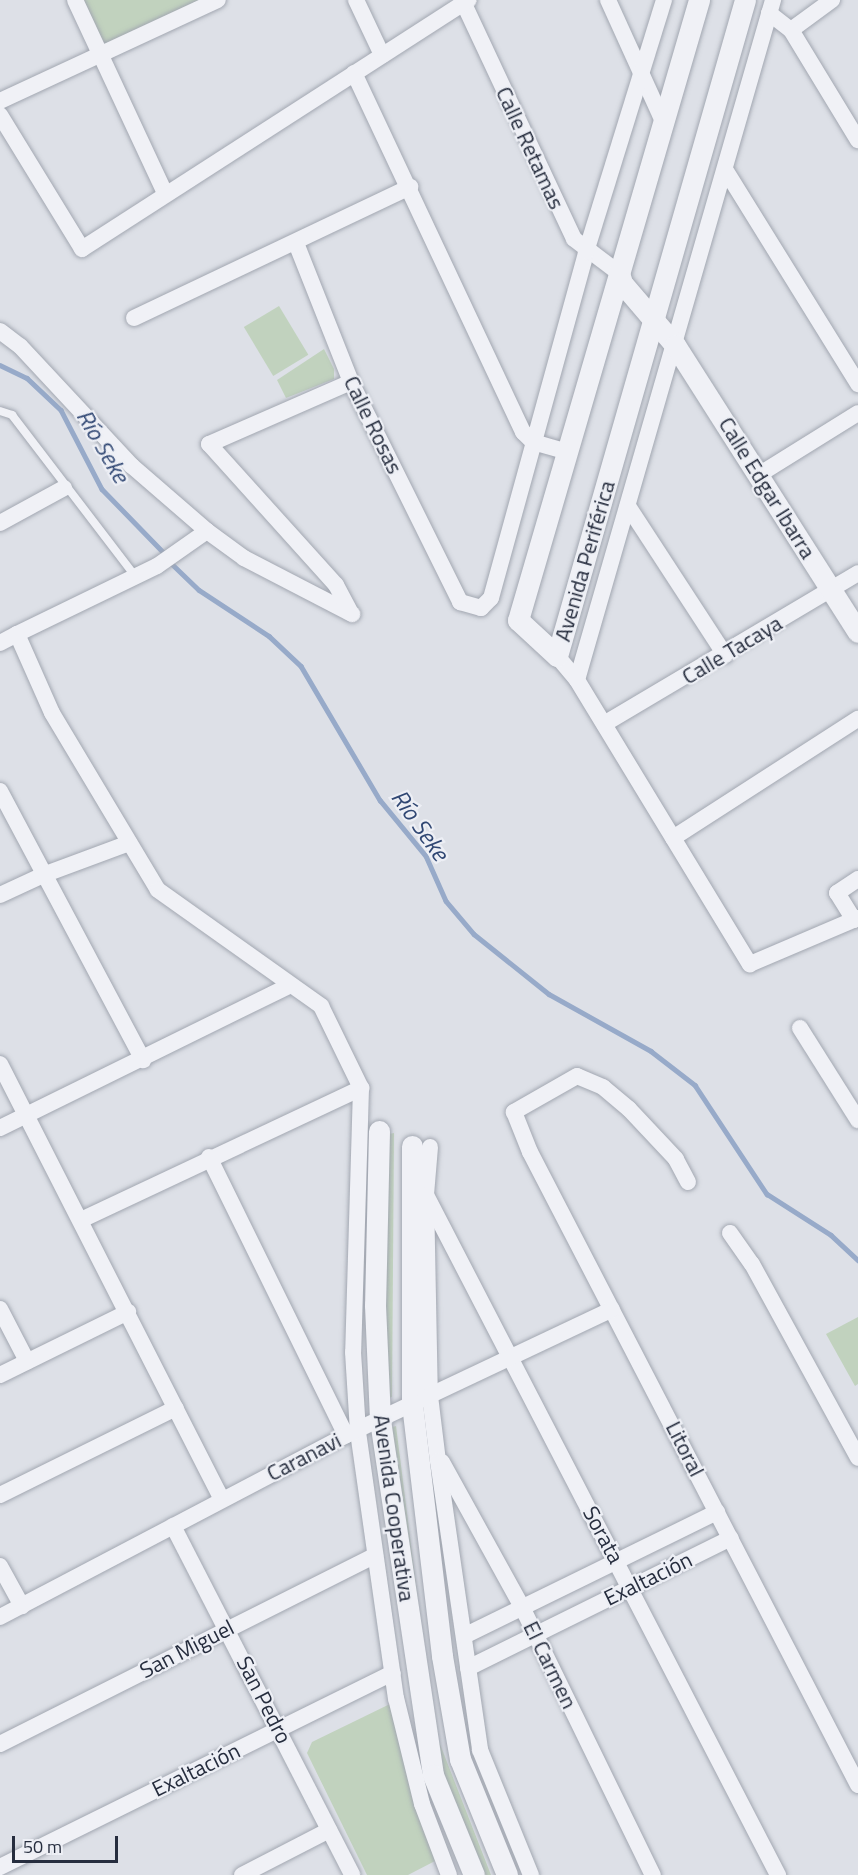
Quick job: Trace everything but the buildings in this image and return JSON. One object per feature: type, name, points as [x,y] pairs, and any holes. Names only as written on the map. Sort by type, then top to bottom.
[{"type":"street","points":[[75,0],[99,56],[165,193]]},
{"type":"street","points":[[0,101],[218,0]]},
{"type":"street","points":[[356,0],[382,56]]},
{"type":"street","points":[[608,0],[663,121]]},
{"type":"street","points":[[533,442],[586,252],[664,0]]},
{"type":"street","name":"Avenida Periférica","points":[[699,0],[518,620],[557,656],[745,0]]},
{"type":"street","points":[[791,30],[832,0]]},
{"type":"street","points":[[0,116],[82,249],[165,193],[466,2]]},
{"type":"street","name":"Calle Retamas","points":[[466,2],[564,222],[586,252],[619,273]]},
{"type":"street","points":[[771,7],[791,30],[858,138]]},
{"type":"street","points":[[577,680],[726,171],[771,7]]},
{"type":"street","points":[[354,73],[410,187],[519,425],[533,442],[567,452]]},
{"type":"street","points":[[726,171],[858,384]]},
{"type":"street","points":[[134,318],[410,187]]},
{"type":"street","name":"Calle Rosas","points":[[296,243],[351,382],[460,602],[481,608],[491,598],[533,442]]},
{"type":"street","name":"Calle Edgar Ibarra","points":[[619,273],[631,294],[654,316],[675,345],[760,474],[858,632]]},
{"type":"street","points":[[0,331],[20,346],[132,466],[207,531],[244,558],[352,614],[336,585],[209,444],[351,382]]},
{"type":"street","points":[[760,474],[858,413]]},
{"type":"street","points":[[0,522],[64,488]]},
{"type":"street","points":[[628,506],[724,655]]},
{"type":"street","points":[[0,643],[174,557],[207,531]]},
{"type":"street","name":"Calle Tacaya","points":[[604,724],[724,655],[858,573]]},
{"type":"street","points":[[17,634],[52,713],[158,890],[321,1006],[361,1088],[352,1433],[375,1555],[393,1673],[422,1804],[449,1875]]},
{"type":"street","points":[[557,656],[577,680],[750,964],[856,919],[837,893],[858,879]]},
{"type":"street","points":[[673,838],[858,719]]},
{"type":"street","points":[[0,791],[143,1060]]},
{"type":"street","points":[[0,895],[43,875],[129,843]]},
{"type":"street","points":[[0,1128],[143,1060],[291,985]]},
{"type":"street","points":[[800,1028],[858,1120]]},
{"type":"street","points":[[0,1064],[222,1500]]},
{"type":"street","name":"Litoral","points":[[688,1182],[676,1159],[629,1109],[603,1087],[577,1076],[514,1112],[530,1152],[858,1785]]},
{"type":"street","points":[[81,1220],[209,1157],[361,1088]]},
{"type":"street","name":"Avenida Cooperativa","points":[[379,1131],[375,1305],[380,1420],[433,1775],[474,1875]]},
{"type":"street","points":[[421,1147],[426,1195],[421,1400],[438,1461],[480,1750],[531,1875]]},
{"type":"street","name":"Avenida Cooperativa","points":[[421,1147],[421,1400],[442,1656],[460,1758],[507,1875]]},
{"type":"street","points":[[209,1157],[352,1433]]},
{"type":"street","name":"Sorata","points":[[426,1195],[508,1358],[617,1562],[778,1875]]},
{"type":"street","points":[[730,1233],[752,1264],[858,1458]]},
{"type":"street","points":[[0,1309],[27,1361]]},
{"type":"street","name":"Caranavi","points":[[0,1617],[352,1433],[612,1309]]},
{"type":"street","points":[[0,1375],[128,1312]]},
{"type":"street","points":[[0,1495],[176,1408]]},
{"type":"street","name":"El Carmen","points":[[438,1461],[447,1467],[523,1609],[652,1875]]},
{"type":"street","name":"Exaltación","points":[[464,1636],[717,1512]]},
{"type":"street","name":"San Pedro","points":[[173,1526],[352,1875]]},
{"type":"street","name":"Exaltación","points":[[468,1668],[731,1538]]},
{"type":"street","name":"San Miguel","points":[[0,1744],[375,1555]]},
{"type":"street","points":[[0,1566],[22,1606]]},
{"type":"street","name":"Exaltación","points":[[0,1867],[393,1673]]},
{"type":"street","points":[[242,1875],[329,1830]]},
{"type":"lane","points":[[0,411],[12,415],[64,488],[136,577]]},
{"type":"green space","points":[[82,0],[203,0],[104,47]]},
{"type":"green space","points":[[279,306],[308,355],[273,376],[244,327]]},
{"type":"green space","points":[[324,349],[334,369],[334,379],[286,398],[277,380]]},
{"type":"green space","points":[[394,1133],[392,1397],[379,1399],[384,1135]]},
{"type":"green space","points":[[858,1317],[858,1384],[855,1386],[826,1334]]},
{"type":"green space","points":[[396,1426],[424,1648],[385,1429]]},
{"type":"green space","points":[[426,1657],[438,1739],[491,1875],[476,1875],[433,1773],[414,1660]]},
{"type":"green space","points":[[392,1703],[435,1861],[408,1875],[367,1875],[307,1753],[312,1742]]},
{"type":"waterway","name":"Río Seke","points":[[0,365],[27,378],[61,410],[102,489],[166,555]]},
{"type":"waterway","name":"Río Seke","points":[[170,562],[199,590],[269,636],[301,666],[380,800],[426,856],[446,901],[474,934],[549,994],[651,1051],[695,1085],[767,1194],[831,1235],[858,1260]]}]
